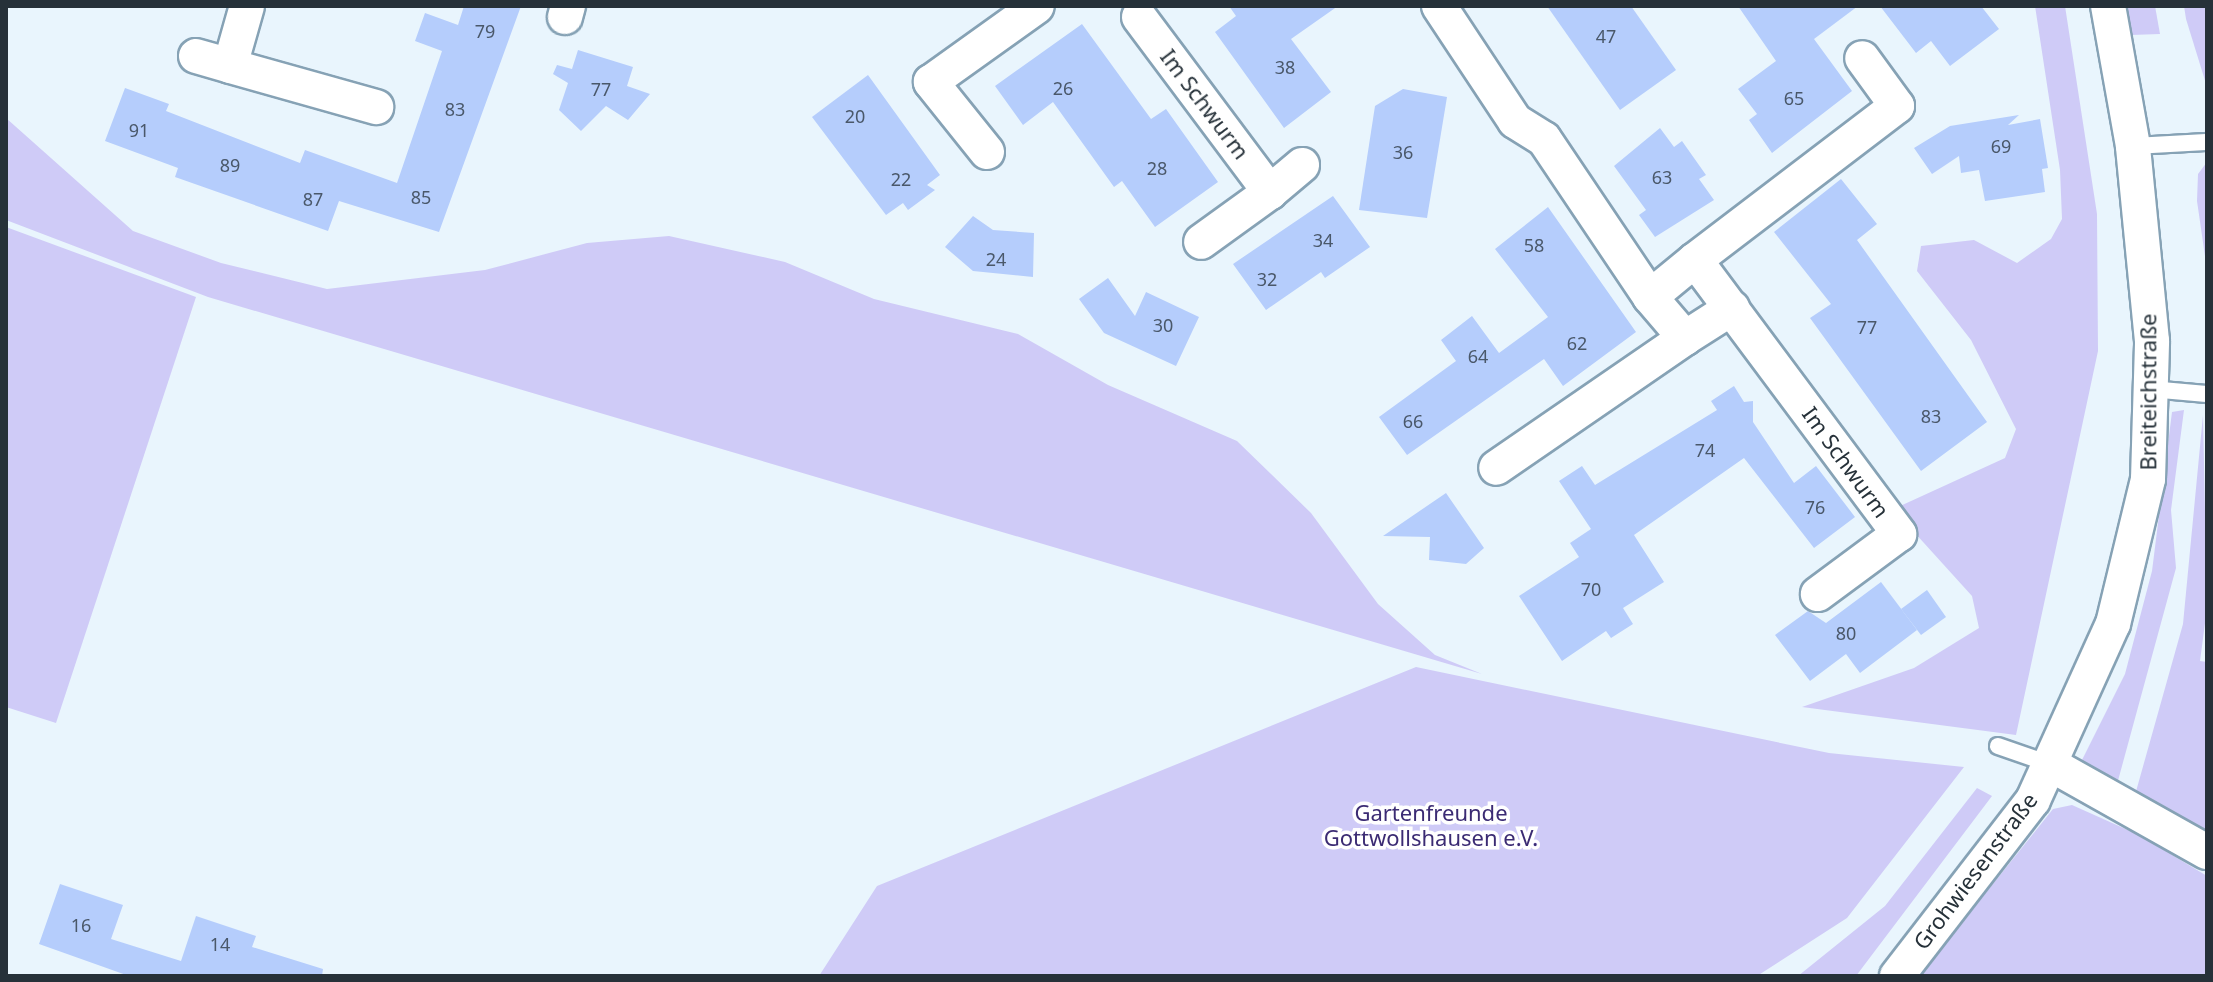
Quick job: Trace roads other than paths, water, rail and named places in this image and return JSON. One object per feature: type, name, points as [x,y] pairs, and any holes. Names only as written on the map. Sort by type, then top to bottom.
[{"type":"street","points":[[230,66],[247,6]]},
{"type":"street","points":[[987,152],[931,82],[1037,6]]},
{"type":"street","points":[[1439,6],[1515,121],[1544,139],[1650,297],[1685,338]]},
{"type":"street","name":"Breiteichstraße","points":[[2050,764],[2113,624],[2148,479],[2152,341],[2133,146],[2108,6]]},
{"type":"street","name":"Im Schwurm","points":[[1142,10],[1270,192]]},
{"type":"street","points":[[196,56],[376,107]]},
{"type":"street","points":[[1650,297],[1897,106],[1862,58]]},
{"type":"street","points":[[1201,242],[1302,165]]},
{"type":"street","name":"Im Schwurm","points":[[1695,260],[1899,534],[1818,594]]},
{"type":"street","points":[[1496,468],[1732,308]]},
{"type":"street","points":[[2050,764],[2207,852]]},
{"type":"street","name":"Grohwiesenstraße","points":[[1897,976],[2033,800],[2050,764]]},
{"type":"lane","points":[[2133,146],[2207,142]]},
{"type":"lane","points":[[2150,389],[2207,394]]},
{"type":"lane","points":[[1998,746],[2050,764]]},
{"type":"park label","name":"Gartenfreunde Gottwollshausen e.V.","points":[[1431,824]]}]
